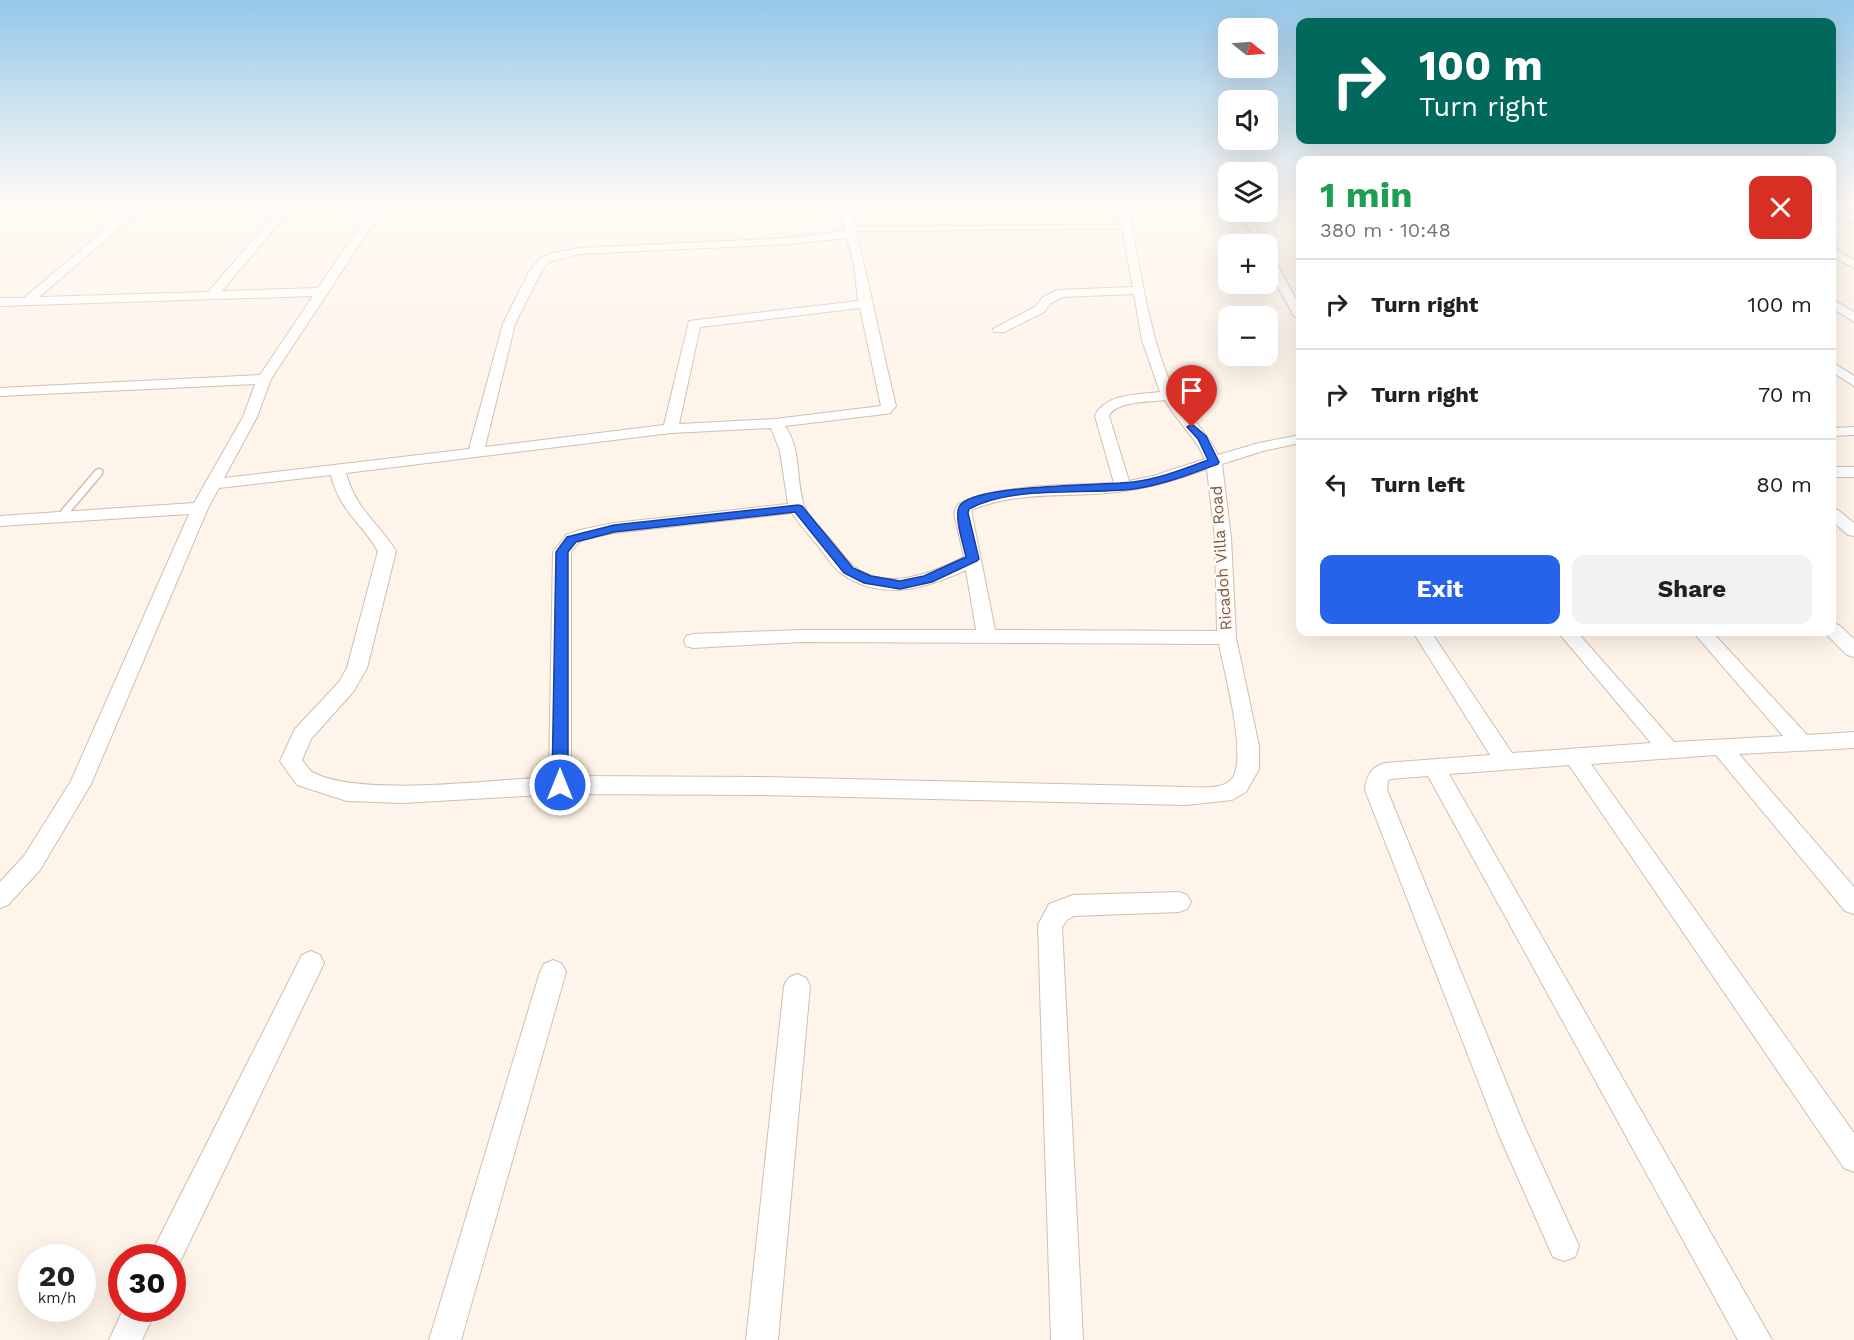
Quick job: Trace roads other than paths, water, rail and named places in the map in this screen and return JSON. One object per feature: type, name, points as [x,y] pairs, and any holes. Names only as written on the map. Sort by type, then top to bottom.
[{"type":"street","points":[[29,300],[71,265]]},
{"type":"street","points":[[212,295],[238,265]]},
{"type":"street","points":[[0,898],[32,863],[80,784],[200,508],[250,417],[264,379],[339,265]]},
{"type":"street","points":[[476,451],[509,324],[541,265]]},
{"type":"street","points":[[215,484],[671,429],[775,423],[885,410],[889,406],[858,265]]},
{"type":"street","name":"Ricadoh Villa Road","points":[[560,785],[761,786],[1186,796],[1224,794],[1238,786],[1248,769],[1249,746],[1227,638],[1223,538],[1214,462],[1203,438],[1181,416],[1170,395],[1149,340],[1134,265]]},
{"type":"street","points":[[1278,277],[1296,309]]},
{"type":"street","points":[[0,290],[29,300]]},
{"type":"street","points":[[999,328],[1040,309],[1047,300],[1061,293],[1138,290]]},
{"type":"street","points":[[0,302],[320,292]]},
{"type":"street","points":[[671,429],[693,324],[866,304]]},
{"type":"street","points":[[1836,306],[1854,318]]},
{"type":"street","points":[[1836,369],[1854,382]]},
{"type":"street","points":[[0,392],[264,379]]},
{"type":"street","points":[[1123,486],[1102,416],[1105,410],[1116,404],[1170,395]]},
{"type":"street","points":[[775,423],[784,434],[798,508],[849,571],[868,580],[900,585],[927,579],[973,559]]},
{"type":"street","points":[[1836,432],[1853,432]]},
{"type":"street","points":[[987,638],[962,513],[964,507],[978,500],[1020,492],[1135,485],[1190,471],[1282,441],[1296,439]]},
{"type":"street","points":[[337,469],[347,500],[366,526],[381,539],[387,551],[357,668],[346,687],[302,735],[291,761],[305,779],[347,792],[403,794],[560,785],[562,552],[566,546],[580,535],[614,528],[798,508]]},
{"type":"street","points":[[1836,472],[1854,472]]},
{"type":"street","points":[[0,521],[200,508]]},
{"type":"street","points":[[1836,516],[1854,531]]},
{"type":"street","points":[[1836,633],[1854,650]]},
{"type":"street","points":[[693,641],[801,636],[1227,638]]},
{"type":"street","points":[[1425,636],[1506,762]]},
{"type":"street","points":[[1569,636],[1669,750]]},
{"type":"street","points":[[1706,636],[1801,742]]},
{"type":"street","points":[[1564,1246],[1513,1135],[1376,790],[1377,778],[1385,771],[1434,767],[1669,750],[1854,740]]},
{"type":"street","points":[[1721,747],[1854,904]]},
{"type":"street","points":[[1575,757],[1854,1158]]},
{"type":"street","points":[[1434,767],[1756,1340]]},
{"type":"street","points":[[1067,1340],[1050,925],[1058,912],[1072,906],[1179,902]]},
{"type":"street","points":[[172,1244],[311,963]]},
{"type":"street","points":[[445,1340],[553,972]]},
{"type":"street","points":[[762,1340],[797,986]]},
{"type":"street","points":[[125,1340],[134,1322]]},
{"type":"lane","points":[[60,518],[99,472]]}]
